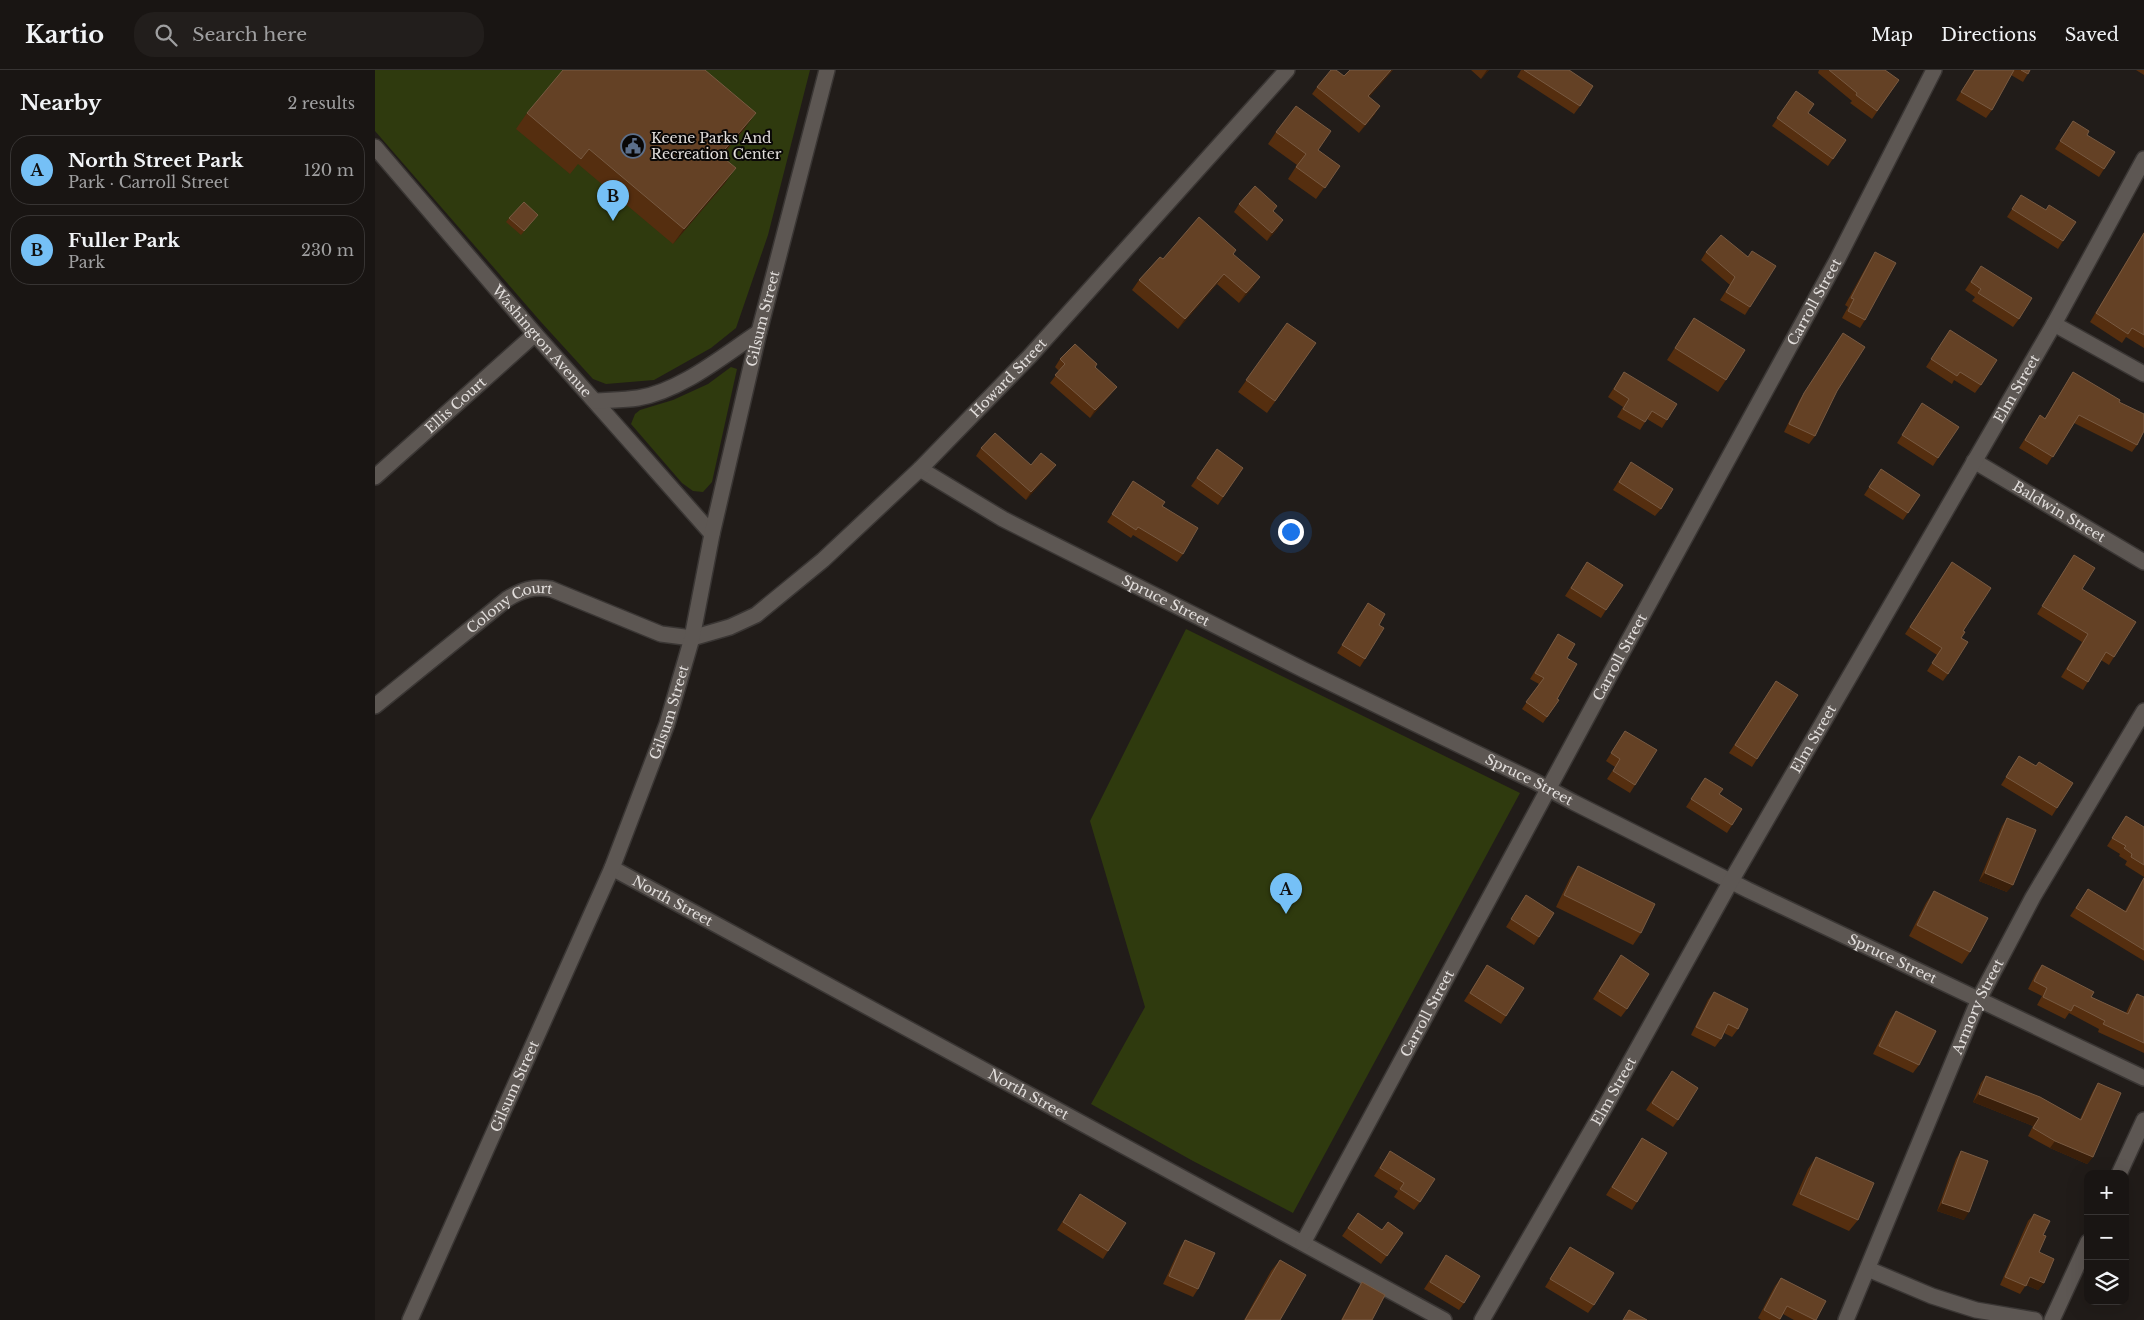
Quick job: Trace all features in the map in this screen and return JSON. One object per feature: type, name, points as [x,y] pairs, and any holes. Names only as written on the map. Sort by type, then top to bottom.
[{"type":"street","name":"Gilsum Street","points":[[410,1320],[612,868],[667,724],[692,638],[712,534],[759,332],[827,70]]},
{"type":"street","name":"Howard Street","points":[[692,638],[730,628],[756,615],[823,560],[920,469],[1030,356],[1287,70]]},
{"type":"street","name":"Carroll Street","points":[[1303,1243],[1837,260],[1933,70]]},
{"type":"street","name":"Washington Avenue","points":[[375,147],[535,334],[712,534]]},
{"type":"street","name":"Elm Street","points":[[1482,1320],[1605,1108],[1731,882],[2054,324],[2144,159]]},
{"type":"street","points":[[2054,324],[2144,374]]},
{"type":"street","points":[[596,401],[639,398],[668,388],[696,374],[759,332]]},
{"type":"street","name":"Ellis Court","points":[[375,477],[535,334]]},
{"type":"street","name":"Baldwin Street","points":[[1974,461],[2144,562]]},
{"type":"street","name":"Spruce Street","points":[[920,469],[1003,519],[1304,670],[1731,882],[2144,1078]]},
{"type":"street","name":"Colony Court","points":[[375,706],[507,599],[521,590],[538,587],[551,589],[661,634],[692,638]]},
{"type":"street","name":"Armory Street","points":[[1847,1320],[1979,1000],[2033,897],[2144,711]]},
{"type":"street","name":"North Street","points":[[612,868],[1444,1320]]},
{"type":"street","points":[[2121,1170],[2144,1120]]},
{"type":"street","points":[[2052,1320],[2084,1251]]},
{"type":"street","points":[[1868,1269],[1932,1296],[1967,1307],[2035,1320]]},
{"type":"green space","points":[[375,70],[810,70],[768,235],[736,328],[711,348],[654,380],[606,384],[593,379],[375,131]]},
{"type":"green space","points":[[731,367],[737,369],[712,482],[703,492],[693,491],[682,483],[631,424],[635,414],[640,410],[673,400],[708,384]]},
{"type":"green space","points":[[1186,629],[1520,793],[1293,1213],[1193,1161],[1091,1104],[1145,1007],[1090,821]]},
{"type":"building","name":"Keene Parks And Recreation Center","points":[[563,70],[705,70],[756,113],[720,155],[736,168],[684,229],[589,149],[581,159],[527,113]]},
{"type":"building","points":[[1331,70],[1336,70],[1344,76],[1350,70],[1391,70],[1368,96],[1380,106],[1365,125],[1317,87]]},
{"type":"building","points":[[1524,70],[1569,70],[1593,86],[1580,106]]},
{"type":"building","points":[[1829,70],[1885,70],[1899,80],[1877,111]]},
{"type":"building","points":[[1975,70],[2014,70],[1992,110],[1961,92]]},
{"type":"building","points":[[2021,70],[2030,70],[2028,74]]},
{"type":"building","points":[[1796,91],[1814,104],[1808,113],[1846,140],[1833,159],[1777,118]]},
{"type":"building","points":[[1296,106],[1331,131],[1318,150],[1340,166],[1325,188],[1296,167],[1306,154],[1276,132]]},
{"type":"building","points":[[2073,121],[2089,131],[2087,135],[2115,152],[2104,169],[2060,141]]},
{"type":"building","points":[[1255,186],[1277,206],[1273,211],[1283,220],[1272,233],[1239,204]]},
{"type":"building","points":[[2021,195],[2046,210],[2049,205],[2076,222],[2063,241],[2012,209]]},
{"type":"building","points":[[524,202],[538,215],[524,231],[509,218]]},
{"type":"building","points":[[1199,217],[1236,250],[1233,254],[1260,277],[1246,293],[1224,274],[1185,319],[1139,280],[1160,257],[1163,259]]},
{"type":"building","points":[[2144,233],[2144,335],[2132,328],[2128,334],[2096,313]]},
{"type":"building","points":[[1721,235],[1748,257],[1752,251],[1776,266],[1750,307],[1726,292],[1735,277],[1706,252]]},
{"type":"building","points":[[1875,252],[1896,263],[1865,320],[1848,311],[1854,299],[1851,298]]},
{"type":"building","points":[[1981,266],[2032,298],[2019,319],[1978,293],[1981,289],[1971,282]]},
{"type":"building","points":[[1694,318],[1745,350],[1726,380],[1675,348]]},
{"type":"building","points":[[1287,323],[1316,343],[1275,401],[1246,380]]},
{"type":"building","points":[[1950,330],[1997,360],[1981,385],[1960,372],[1957,376],[1931,359]]},
{"type":"building","points":[[1843,333],[1865,347],[1837,391],[1815,436],[1789,424],[1804,393]]},
{"type":"building","points":[[1075,344],[1097,364],[1095,367],[1117,387],[1095,410],[1055,375],[1065,364],[1060,359]]},
{"type":"building","points":[[1624,372],[1677,404],[1667,420],[1652,411],[1645,422],[1623,409],[1629,399],[1614,389]]},
{"type":"building","points":[[2073,372],[2120,400],[2119,402],[2144,414],[2144,431],[2137,445],[2079,415],[2053,457],[2025,440],[2040,415],[2045,419]]},
{"type":"building","points":[[1922,403],[1959,427],[1938,458],[1902,435]]},
{"type":"building","points":[[995,433],[1031,465],[1041,453],[1056,465],[1031,492],[981,448]]},
{"type":"building","points":[[1217,449],[1243,468],[1223,497],[1197,478]]},
{"type":"building","points":[[1631,462],[1673,489],[1661,509],[1619,482]]},
{"type":"building","points":[[1881,469],[1920,495],[1908,513],[1869,487]]},
{"type":"building","points":[[1133,481],[1165,502],[1162,506],[1198,528],[1183,554],[1138,527],[1136,530],[1112,514]]},
{"type":"building","points":[[2074,555],[2095,568],[2082,589],[2136,622],[2114,657],[2106,652],[2088,682],[2067,669],[2088,634],[2042,606]]},
{"type":"building","points":[[1587,562],[1623,585],[1606,610],[1571,588]]},
{"type":"building","points":[[1952,562],[1991,588],[1963,631],[1965,632],[1961,638],[1968,642],[1948,674],[1932,663],[1942,648],[1910,627]]},
{"type":"building","points":[[1368,603],[1385,614],[1379,625],[1384,628],[1365,659],[1342,645]]},
{"type":"building","points":[[1558,634],[1575,644],[1567,658],[1577,664],[1557,699],[1559,700],[1547,717],[1526,702],[1544,678],[1535,673]]},
{"type":"building","points":[[1776,681],[1798,695],[1757,759],[1735,745]]},
{"type":"building","points":[[1625,731],[1657,750],[1635,785],[1613,771],[1620,759],[1611,753]]},
{"type":"building","points":[[2019,756],[2036,766],[2039,762],[2073,783],[2057,808],[2006,777]]},
{"type":"building","points":[[1705,778],[1723,789],[1719,794],[1742,809],[1732,825],[1691,799]]},
{"type":"building","points":[[2126,816],[2144,827],[2144,865],[2131,857],[2132,854],[2124,848],[2126,846],[2112,838]]},
{"type":"building","points":[[2007,818],[2036,830],[2013,885],[1985,873]]},
{"type":"building","points":[[1578,866],[1655,904],[1641,933],[1564,895]]},
{"type":"building","points":[[2144,878],[2144,950],[2076,908],[2088,889],[2126,912]]},
{"type":"building","points":[[1934,891],[1988,918],[1970,952],[1917,925]]},
{"type":"building","points":[[1526,895],[1554,913],[1539,937],[1511,919]]},
{"type":"building","points":[[1621,955],[1649,974],[1627,1009],[1599,991]]},
{"type":"building","points":[[1487,965],[1524,988],[1506,1016],[1470,993]]},
{"type":"building","points":[[2042,965],[2094,992],[2091,997],[2128,1014],[2137,994],[2144,997],[2144,1043],[2103,1024],[2105,1021],[2074,1005],[2071,1011],[2043,997],[2047,988],[2034,981]]},
{"type":"building","points":[[1714,992],[1748,1009],[1738,1029],[1728,1024],[1721,1039],[1696,1027]]},
{"type":"building","points":[[1896,1011],[1936,1031],[1919,1065],[1879,1046]]},
{"type":"building","points":[[1672,1071],[1698,1088],[1678,1120],[1652,1103]]},
{"type":"building","points":[[1986,1076],[2040,1097],[2081,1120],[2098,1083],[2121,1093],[2093,1157],[2055,1141],[2033,1128],[2039,1118],[1979,1094]]},
{"type":"building","points":[[1642,1138],[1667,1153],[1637,1202],[1612,1187]]},
{"type":"building","points":[[1390,1151],[1435,1179],[1420,1202],[1400,1189],[1404,1183],[1380,1168]]},
{"type":"building","points":[[1961,1151],[1988,1161],[1969,1212],[1942,1203]]},
{"type":"building","points":[[1816,1157],[1874,1183],[1858,1220],[1800,1194]]},
{"type":"building","points":[[1080,1194],[1126,1223],[1108,1251],[1063,1222]]},
{"type":"building","points":[[1358,1213],[1382,1230],[1388,1222],[1403,1233],[1387,1256],[1348,1228]]},
{"type":"building","points":[[2034,1214],[2050,1221],[2043,1235],[2046,1236],[2039,1252],[2054,1259],[2044,1283],[2030,1277],[2026,1286],[2005,1277]]},
{"type":"building","points":[[1185,1240],[1215,1253],[1198,1289],[1169,1276]]},
{"type":"building","points":[[1570,1247],[1614,1273],[1594,1305],[1550,1279]]},
{"type":"building","points":[[1446,1255],[1480,1276],[1464,1303],[1430,1282]]},
{"type":"building","points":[[1280,1260],[1306,1275],[1280,1320],[1245,1320]]},
{"type":"building","points":[[1781,1278],[1826,1301],[1816,1320],[1787,1306],[1780,1319],[1764,1310]]},
{"type":"building","points":[[1362,1282],[1385,1295],[1372,1320],[1342,1320]]},
{"type":"building","points":[[1629,1310],[1647,1320],[1623,1320]]},
{"type":"place","name":"Keene Parks And Recreation Center","points":[[633,146]]},
{"type":"place","name":"Fuller Park","points":[[613,221]]},
{"type":"place","name":"North Street Park","points":[[1286,914]]}]
